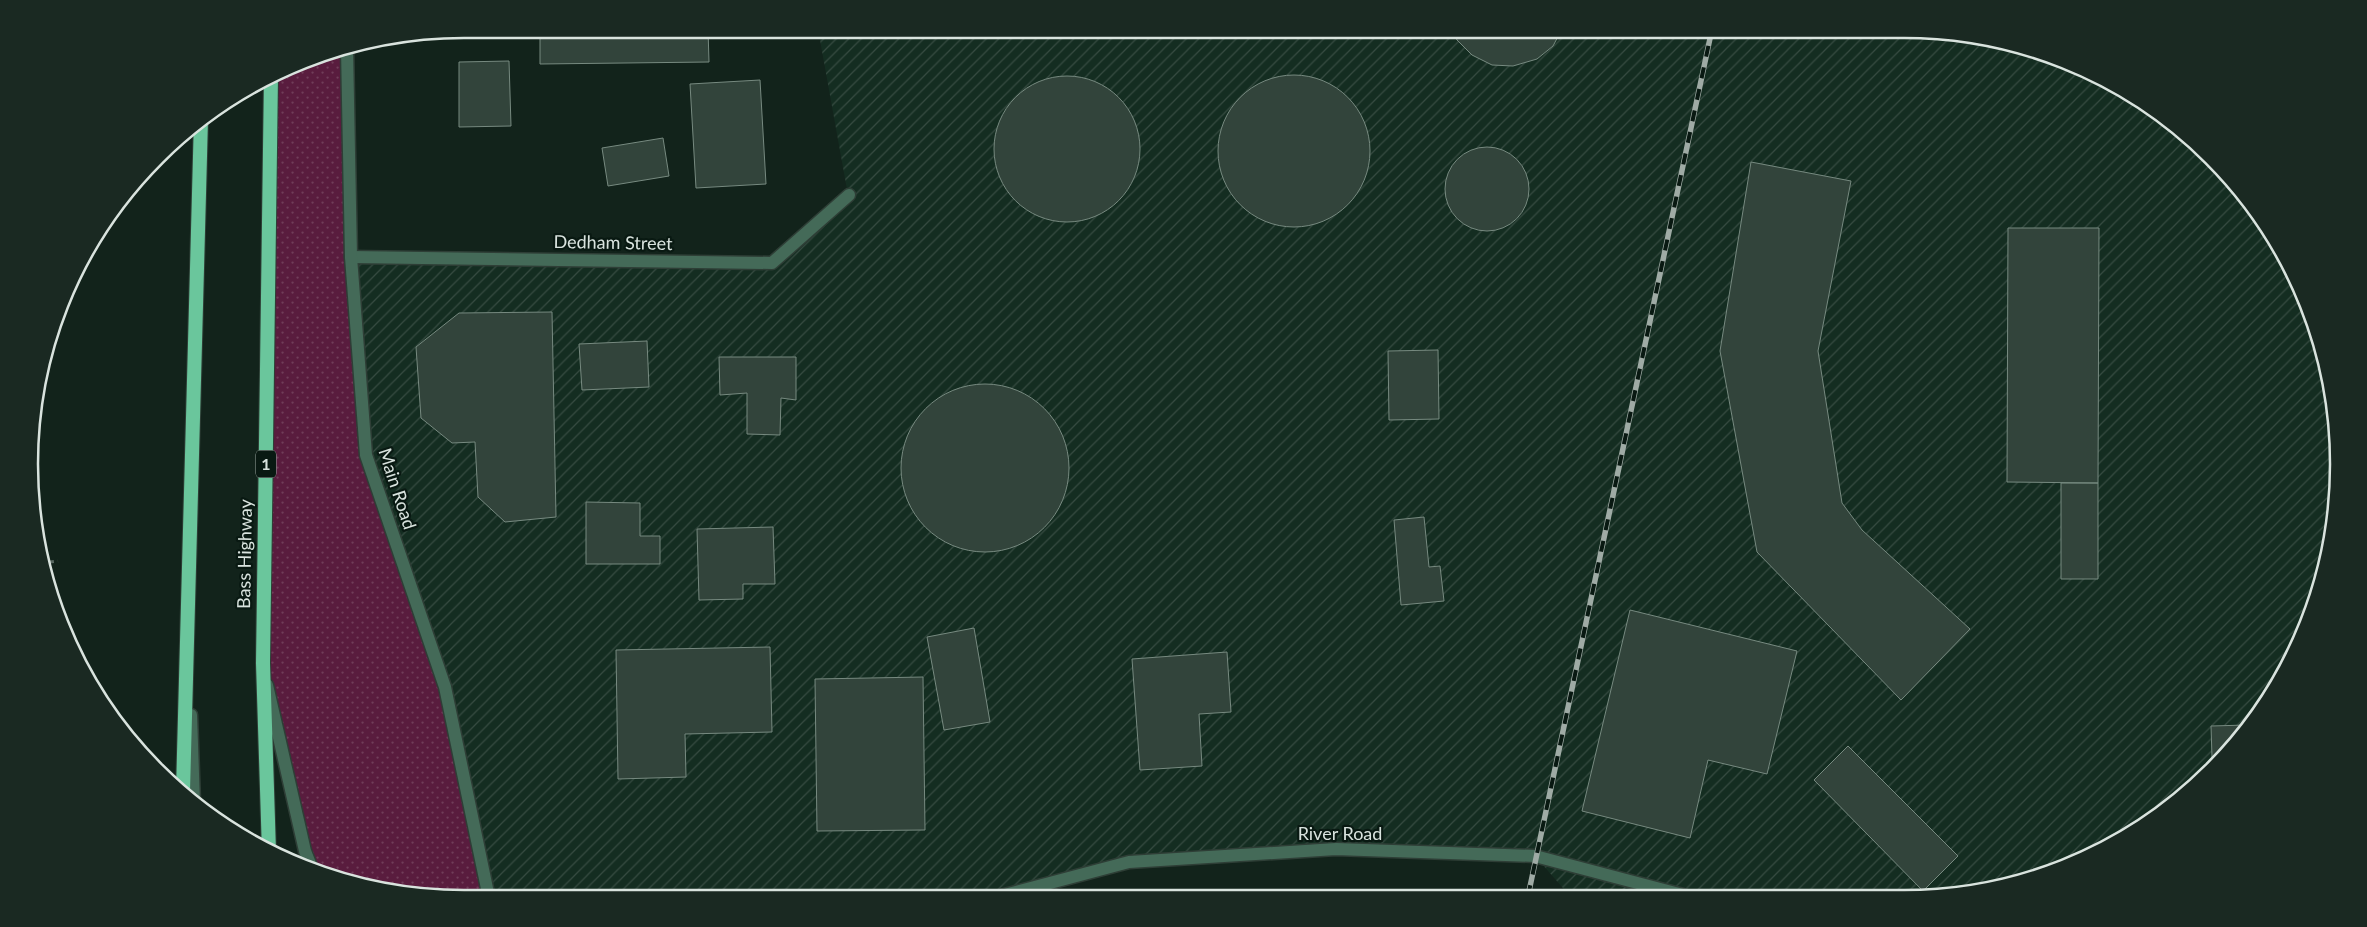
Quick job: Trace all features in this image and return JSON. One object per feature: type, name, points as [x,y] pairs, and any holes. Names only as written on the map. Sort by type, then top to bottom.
[{"type":"highway","name":"Bass Highway","points":[[269,842],[262,663],[272,83]]},
{"type":"highway","points":[[183,784],[201,129]]},
{"type":"street","name":"Main Road","points":[[347,54],[351,257],[366,455],[445,687],[487,890]]},
{"type":"street","name":"Dedham Street","points":[[351,257],[772,263],[848,195]]},
{"type":"street","points":[[187,597],[194,793]]},
{"type":"street","points":[[262,663],[309,860]]},
{"type":"street","name":"River Road","points":[[1023,890],[1129,862],[1336,849],[1535,856],[1664,890]]},
{"type":"path","points":[[49,562],[58,561]]},
{"type":"shaded area","points":[[820,38],[1931,38],[1959,41],[2014,52],[2067,70],[2092,81],[2140,109],[2184,143],[2205,162],[2241,204],[2258,227],[2286,275],[2297,300],[2315,353],[2326,408],[2329,436],[2329,491],[2326,519],[2315,574],[2297,627],[2286,652],[2258,700],[2224,744],[2184,784],[2140,818],[2092,846],[2067,857],[2014,875],[1959,886],[1904,890],[1565,890],[1535,856],[1336,849],[1129,862],[1023,890],[487,890],[366,455],[351,257],[772,263],[848,195]]},
{"type":"shaded area","points":[[347,54],[366,455],[445,687],[487,890],[436,889],[408,886],[353,875],[310,861],[263,663],[271,83],[300,70]]},
{"type":"building","points":[[540,38],[708,38],[709,62],[540,64]]},
{"type":"building","points":[[1456,38],[1557,38],[1553,46],[1537,59],[1513,66],[1492,65],[1472,55]]},
{"type":"building","points":[[509,61],[511,126],[459,127],[459,62]]},
{"type":"building","points":[[1294,75],[1323,81],[1336,88],[1347,98],[1357,109],[1364,122],[1370,151],[1364,180],[1357,193],[1347,204],[1336,214],[1323,221],[1294,227],[1265,221],[1252,214],[1241,204],[1231,193],[1224,180],[1218,151],[1224,122],[1231,109],[1241,98],[1252,88],[1265,81]]},
{"type":"building","points":[[1067,76],[1095,81],[1119,97],[1135,121],[1140,149],[1135,177],[1119,201],[1095,217],[1067,222],[1039,217],[1015,201],[999,177],[994,149],[999,121],[1015,97],[1039,81]]},
{"type":"building","points":[[760,80],[766,184],[696,188],[690,84]]},
{"type":"building","points":[[663,138],[669,176],[608,186],[602,148]]},
{"type":"building","points":[[1487,147],[1510,154],[1522,166],[1529,189],[1522,212],[1510,224],[1487,231],[1464,224],[1452,212],[1445,189],[1452,166],[1464,154]]},
{"type":"building","points":[[1751,162],[1851,181],[1818,351],[1842,503],[1862,530],[1970,629],[1901,700],[1757,552],[1720,351]]},
{"type":"building","points":[[2008,228],[2099,228],[2098,483],[2007,482]]},
{"type":"building","points":[[552,312],[556,517],[505,522],[478,497],[475,442],[452,443],[421,418],[416,347],[459,313]]},
{"type":"building","points":[[647,341],[649,387],[582,390],[579,344]]},
{"type":"building","points":[[1438,350],[1439,419],[1389,420],[1388,351]]},
{"type":"building","points":[[719,357],[796,357],[796,400],[781,398],[780,435],[747,434],[747,393],[720,395]]},
{"type":"building","points":[[993,384],[1017,390],[1045,408],[1063,436],[1068,452],[1068,484],[1063,500],[1045,528],[1032,538],[1009,549],[977,552],[953,546],[925,528],[915,515],[904,492],[901,460],[907,436],[925,408],[938,398],[961,387]]},
{"type":"building","points":[[2061,483],[2098,483],[2098,579],[2061,579]]},
{"type":"building","points":[[586,502],[640,503],[640,536],[660,536],[660,564],[586,564]]},
{"type":"building","points":[[1424,517],[1429,567],[1440,566],[1444,601],[1401,605],[1394,520]]},
{"type":"building","points":[[773,527],[775,584],[743,584],[743,599],[699,600],[697,529]]},
{"type":"building","points":[[1630,610],[1797,651],[1767,774],[1708,760],[1690,838],[1582,811]]},
{"type":"building","points":[[974,628],[990,722],[944,730],[927,637]]},
{"type":"building","points":[[770,647],[772,732],[685,734],[686,777],[618,779],[616,650]]},
{"type":"building","points":[[1227,652],[1231,712],[1199,714],[1202,766],[1140,770],[1132,659]]},
{"type":"building","points":[[923,677],[925,830],[817,831],[815,679]]},
{"type":"building","points":[[2239,725],[2212,757],[2212,757],[2211,726]]},
{"type":"building","points":[[1848,746],[1958,856],[1925,889],[1921,889],[1814,780]]},
{"type":"railway","points":[[1529,890],[1710,38]]}]
